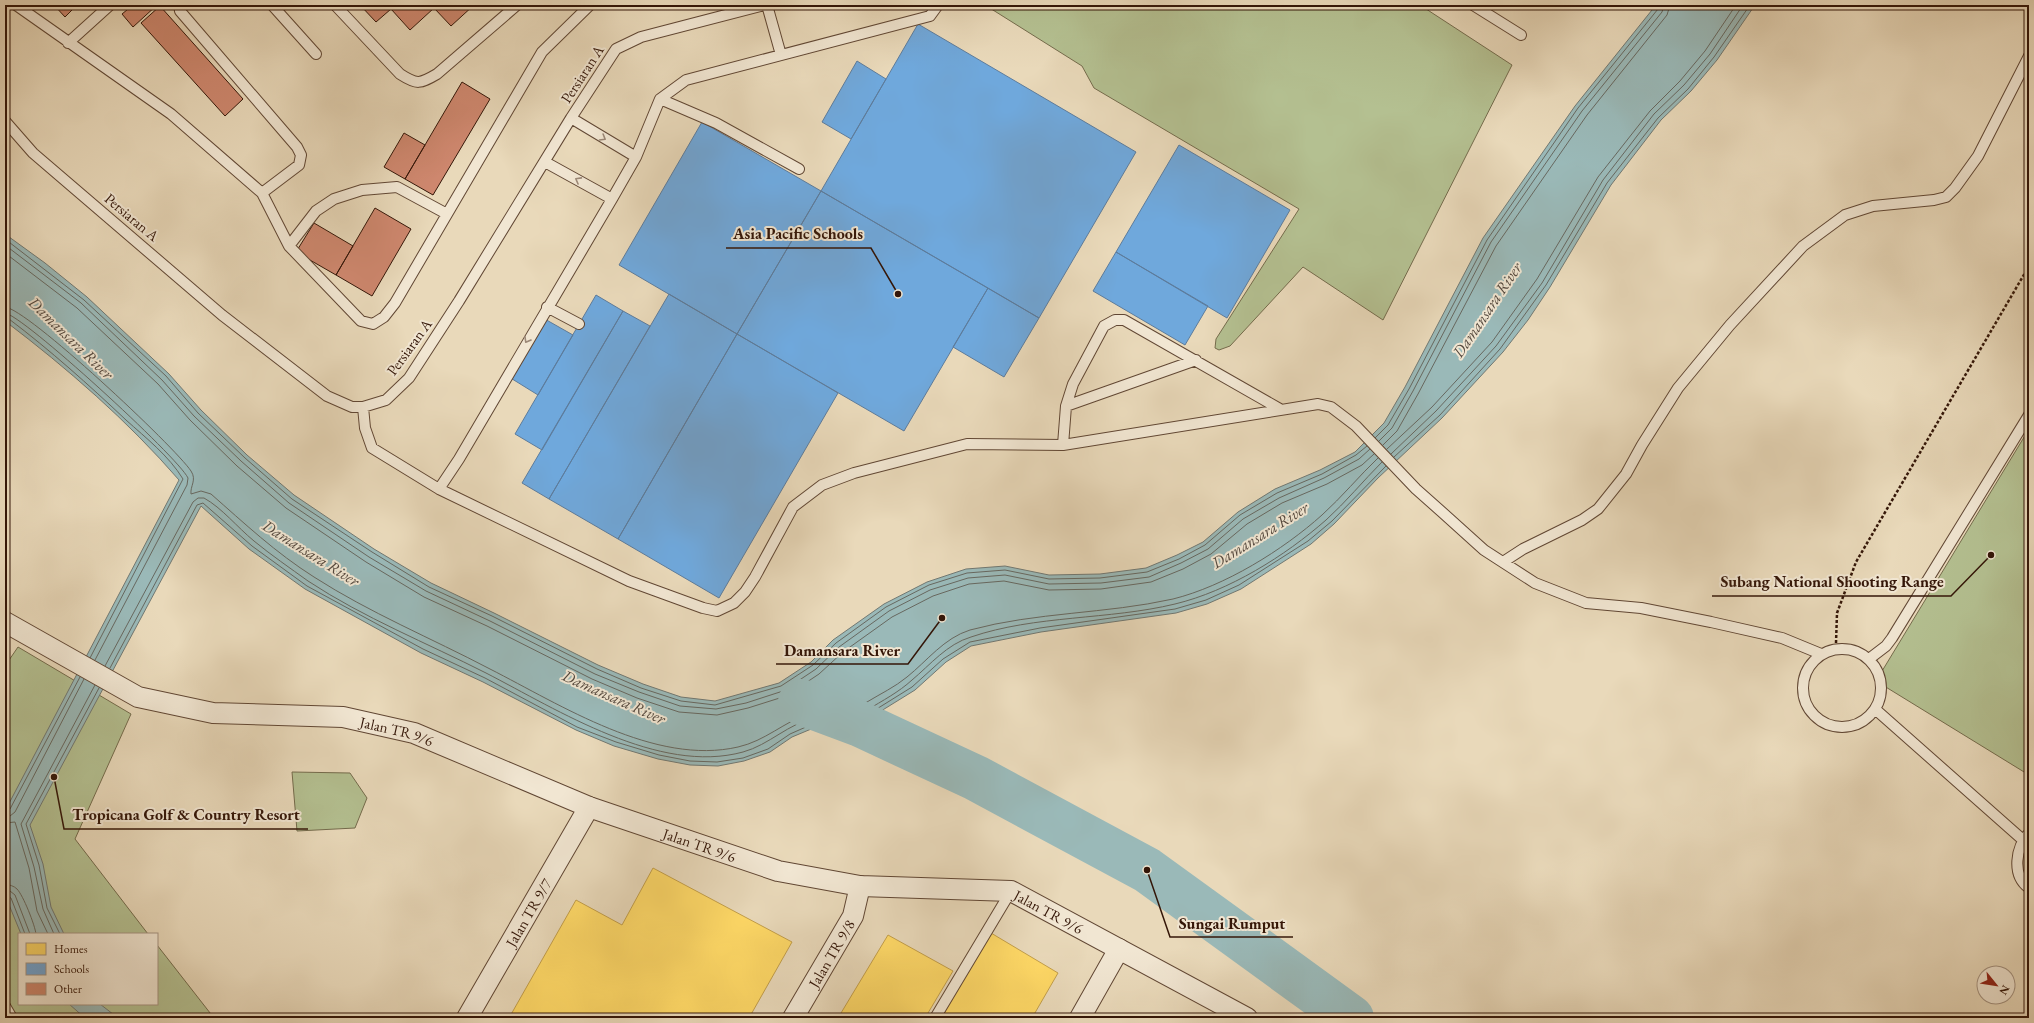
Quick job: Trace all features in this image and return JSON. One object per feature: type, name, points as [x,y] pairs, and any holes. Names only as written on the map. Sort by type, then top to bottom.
[{"type":"street","name":"Jalan TR 9/6","points":[[5,622],[138,697],[213,713],[343,717],[414,733],[589,807],[778,871],[860,886],[1011,891],[1120,949],[1225,1013],[1247,1018]]},
{"type":"street","name":"Jalan TR 9/7","points":[[467,1018],[589,807]]},
{"type":"street","name":"Jalan TR 9/8","points":[[793,1018],[853,916],[860,886]]},
{"type":"street","points":[[1080,1018],[1120,949]]},
{"type":"lane","points":[[68,43],[110,5]]},
{"type":"lane","points":[[179,5],[180,11],[297,147],[301,154],[299,165],[262,192]]},
{"type":"lane","points":[[272,5],[316,54]]},
{"type":"lane","points":[[335,5],[400,74],[413,83],[425,82],[437,74],[517,5]]},
{"type":"lane","points":[[18,6],[68,43],[170,114],[262,192],[288,246],[361,321],[373,324],[384,317],[395,302],[542,52],[590,5]]},
{"type":"lane","points":[[766,5],[781,55]]},
{"type":"lane","name":"Persiaran A","points":[[5,122],[33,153],[222,315],[327,396],[352,407],[363,407],[386,400],[409,378],[459,301],[571,118],[616,49],[641,36],[766,5]]},
{"type":"lane","points":[[439,489],[459,459],[636,157],[660,99],[686,80],[930,16],[938,5]]},
{"type":"lane","points":[[1473,5],[1521,35]]},
{"type":"lane","points":[[1503,562],[1523,549],[1582,520],[1598,509],[1626,474],[1642,445],[1678,388],[1730,325],[1803,246],[1846,214],[1874,206],[1934,200],[1946,197],[1955,188],[1978,156],[2029,56]]},
{"type":"lane","points":[[660,99],[716,123],[799,169]]},
{"type":"lane","points":[[571,118],[636,157]]},
{"type":"lane","points":[[545,162],[612,198]]},
{"type":"lane","points":[[288,246],[316,211],[334,199],[362,190],[397,187],[447,214]]},
{"type":"lane","points":[[547,307],[579,324]]},
{"type":"lane","points":[[1063,445],[1066,406],[1073,384],[1104,326],[1115,320],[1124,320],[1280,409]]},
{"type":"lane","points":[[1066,406],[1196,360]]},
{"type":"lane","points":[[363,407],[365,428],[372,448],[439,489],[629,581],[703,608],[717,611],[734,603],[745,592],[755,577],[793,507],[822,485],[854,473],[967,444],[1063,445],[1318,404],[1331,407],[1356,426],[1416,489],[1484,550],[1535,583],[1586,603],[1641,608],[1711,622],[1782,638],[1821,654]]},
{"type":"lane","points":[[1869,660],[1886,646],[1892,638],[2029,415]]},
{"type":"lane","points":[[1844,649],[1857,652],[1869,660],[1877,670],[1881,683],[1880,697],[1875,710],[1859,722],[1853,725],[1840,727],[1827,724],[1815,717],[1807,706],[1803,693],[1804,679],[1809,667],[1821,654],[1844,649]]},
{"type":"lane","points":[[1875,710],[2026,836],[2017,855],[2018,872],[2029,888]]},
{"type":"lane","points":[[935,1018],[1011,891]]},
{"type":"lane","points":[[5,1006],[12,1018]]},
{"type":"path","points":[[1836,650],[1837,612],[1856,562],[2029,266]]},
{"type":"green space","points":[[985,5],[1420,5],[1512,65],[1383,320],[1303,267],[1230,346],[1219,350],[1215,348],[1216,339],[1299,209],[1094,88],[1082,66]]},
{"type":"green space","points":[[2029,429],[2029,775],[1876,681]]},
{"type":"green space","points":[[18,647],[131,714],[75,839],[147,933],[18,933],[18,1005],[158,1005],[158,946],[214,1018],[5,1018],[5,666]]},
{"type":"green space","points":[[292,772],[350,773],[367,798],[355,828],[297,831]]},
{"type":"water","points":[[1656,5],[1755,5],[1717,60],[1691,91],[1661,120],[1611,185],[1550,287],[1528,320],[1503,352],[1442,418],[1378,478],[1334,524],[1311,544],[1241,589],[1207,604],[1176,613],[1041,632],[971,646],[946,662],[915,690],[860,724],[816,727],[792,737],[770,752],[744,761],[718,766],[690,765],[658,759],[614,746],[576,730],[483,682],[421,653],[305,589],[249,549],[201,506],[30,825],[43,864],[51,907],[64,933],[21,933],[5,895],[5,811],[179,480],[118,416],[74,376],[5,321],[5,234],[45,263],[87,297],[169,374],[201,410],[247,455],[294,495],[374,549],[431,583],[598,665],[643,684],[681,697],[715,701],[779,683],[811,662],[833,640],[884,604],[927,582],[966,569],[1005,566],[1049,575],[1100,574],[1146,568],[1203,542],[1238,512],[1275,489],[1320,470],[1355,452],[1384,423],[1405,387],[1483,238],[1575,106]]},
{"type":"water","points":[[70,1005],[101,1005],[118,1018],[85,1018]]},
{"type":"building: Homes","points":[[653,868],[792,942],[749,1018],[509,1018],[576,900],[622,925]]},
{"type":"building: Homes","points":[[991,933],[1058,973],[1032,1018],[941,1018]]},
{"type":"building: Homes","points":[[888,935],[953,971],[925,1018],[838,1018]]},
{"type":"building: Schools","points":[[918,24],[1136,152],[1039,318],[821,191]]},
{"type":"building: Schools","points":[[857,61],[886,79],[851,139],[822,122]]},
{"type":"building: Schools","points":[[702,122],[821,191],[737,334],[619,265]]},
{"type":"building: Schools","points":[[1179,145],[1290,210],[1227,318],[1116,252]]},
{"type":"building: Schools","points":[[821,191],[988,288],[904,431],[737,334]]},
{"type":"building: Schools","points":[[1116,252],[1208,306],[1185,345],[1093,291]]},
{"type":"building: Schools","points":[[988,288],[1039,318],[1004,377],[953,347]]},
{"type":"building: Schools","points":[[669,294],[737,334],[618,539],[549,499]]},
{"type":"building: Schools","points":[[596,295],[623,311],[542,450],[515,434]]},
{"type":"building: Schools","points":[[623,311],[650,326],[549,499],[522,483]]},
{"type":"building: Schools","points":[[543,318],[573,335],[538,395],[509,377]]},
{"type":"building: Schools","points":[[737,334],[838,393],[719,598],[618,539]]},
{"type":"building: Other","points":[[54,5],[77,5],[65,17]]},
{"type":"building: Other","points":[[133,5],[157,5],[133,27],[122,14]]},
{"type":"building: Other","points":[[360,5],[474,5],[451,26],[434,8],[410,30],[391,9],[376,22]]},
{"type":"building: Other","points":[[160,6],[243,99],[225,116],[141,23]]},
{"type":"building: Other","points":[[462,82],[490,99],[433,195],[405,179]]},
{"type":"building: Other","points":[[404,133],[425,145],[405,179],[384,167]]},
{"type":"building: Other","points":[[375,208],[411,229],[372,296],[336,275]]},
{"type":"building: Other","points":[[314,223],[353,246],[336,275],[296,252]]},
{"type":"waterway","points":[[801,702],[860,724],[976,778],[1147,870],[1351,1018]]},
{"type":"place","name":"Asia Pacific Schools","points":[[898,294]]},
{"type":"place","name":"Subang National Shooting Range","points":[[1991,555]]},
{"type":"place","name":"Damansara River","points":[[942,618]]},
{"type":"place","name":"Tropicana Golf & Country Resort","points":[[54,777]]},
{"type":"place","name":"Sungai Rumput","points":[[1147,870]]}]
